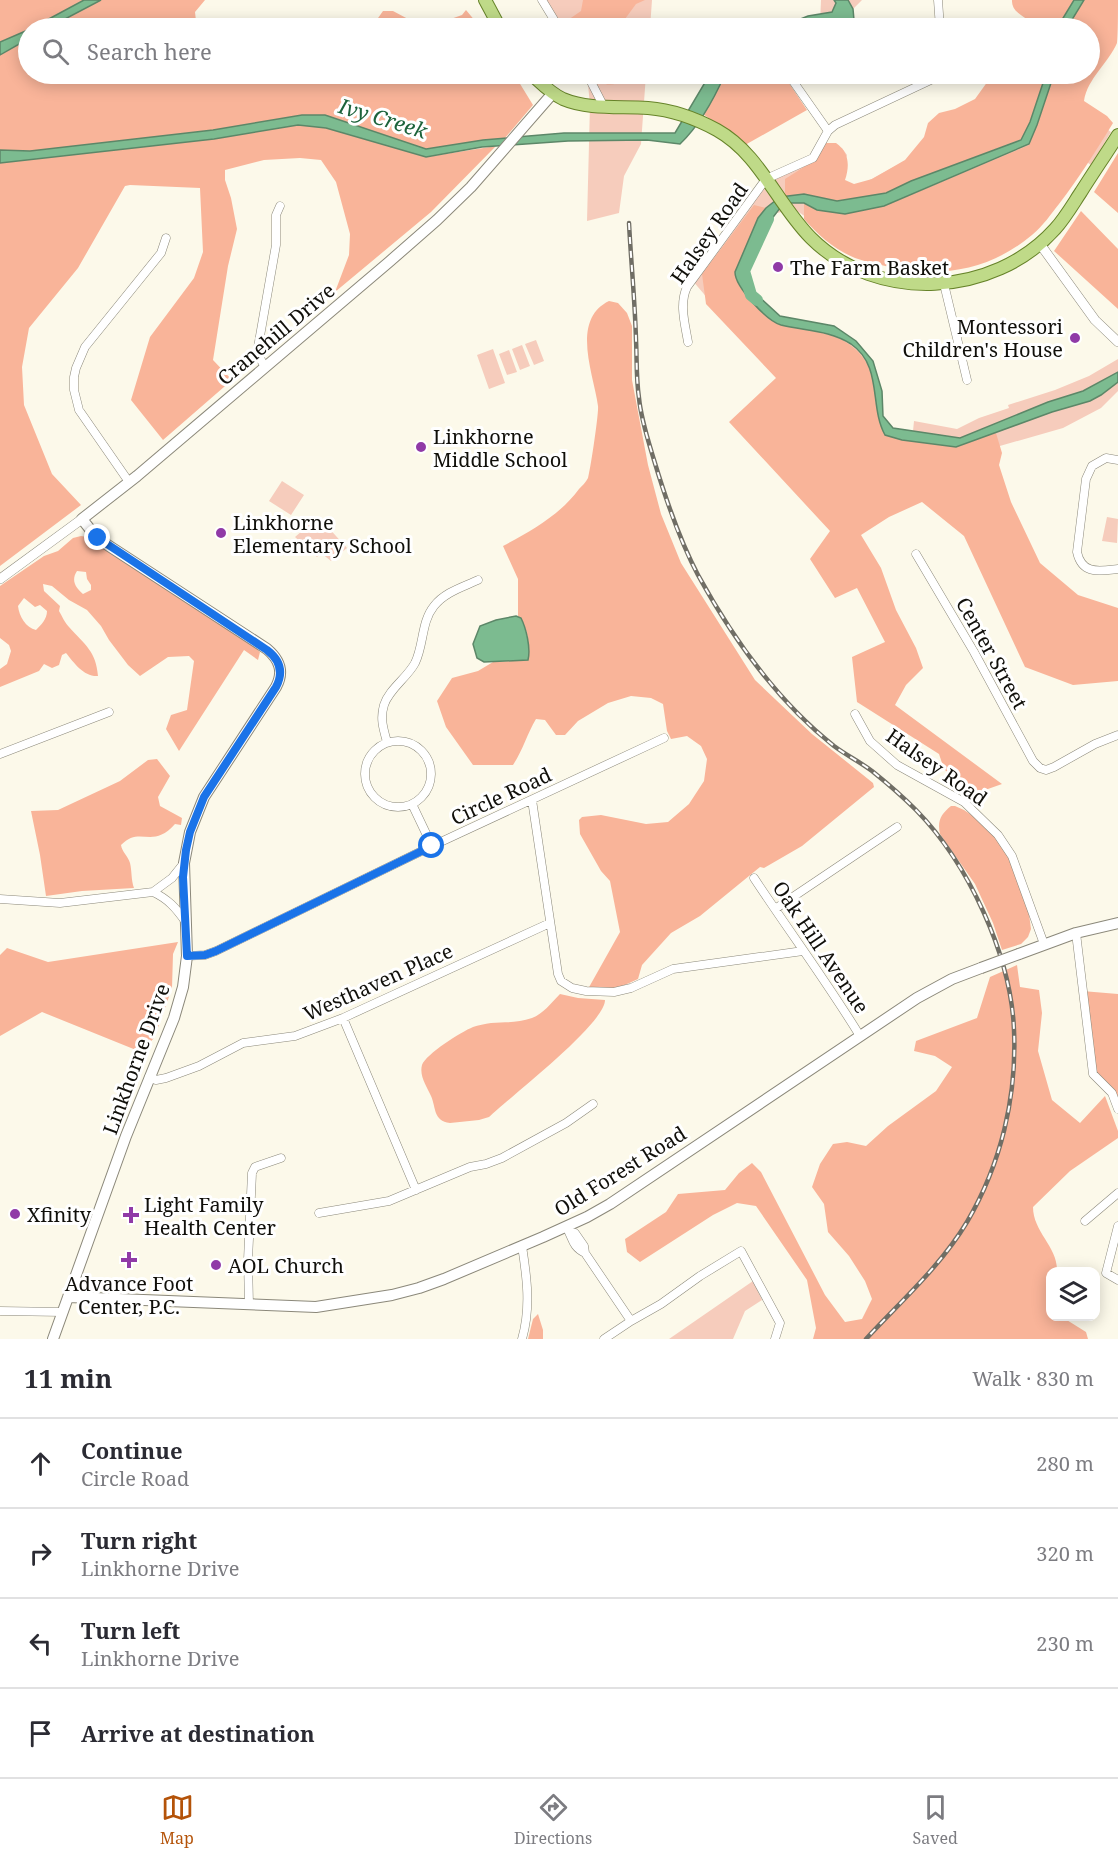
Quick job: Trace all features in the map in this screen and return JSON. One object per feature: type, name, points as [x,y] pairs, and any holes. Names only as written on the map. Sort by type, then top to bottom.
[{"type":"main road","points":[[485,0],[495,18]]},
{"type":"main road","points":[[543,84],[553,93],[572,102],[603,107],[667,110],[708,125],[733,141],[750,158],[811,238],[836,257],[872,275],[922,284],[944,284],[970,280],[1006,267],[1040,244],[1067,214],[1118,135]]},
{"type":"main road","name":"Cranehill Drive","points":[[82,519],[129,483],[437,220],[471,187],[553,93]]},
{"type":"main road","name":"Linkhorne Drive","points":[[68,1297],[149,1077],[180,1000],[187,956],[184,863],[190,832],[204,797],[276,687],[281,674],[279,663],[267,650],[103,542],[82,519]]},
{"type":"main road","name":"Old Forest Road","points":[[68,1297],[316,1307],[392,1295],[436,1282],[568,1229],[610,1204],[917,998],[952,979],[1076,933],[1118,923]]},
{"type":"main road","points":[[53,1339],[68,1297]]},
{"type":"street","points":[[938,0],[939,18]]},
{"type":"street","points":[[542,1],[553,18]]},
{"type":"street","points":[[592,84],[603,107]]},
{"type":"street","points":[[795,84],[828,131]]},
{"type":"street","points":[[767,182],[813,158],[828,131],[835,125],[922,84]]},
{"type":"street","name":"Halsey Road","points":[[688,342],[683,313],[684,293],[767,182]]},
{"type":"street","points":[[265,367],[256,353],[276,245],[276,215],[280,206]]},
{"type":"street","points":[[129,483],[79,410],[74,390],[75,368],[85,347],[161,253],[166,238]]},
{"type":"street","points":[[1040,244],[1095,320],[1118,342]]},
{"type":"street","points":[[944,284],[967,380]]},
{"type":"street","points":[[1118,460],[1106,458],[1092,466],[1086,479],[1077,552],[1084,568],[1118,569]]},
{"type":"street","name":"Cranehill Drive","points":[[0,579],[82,519]]},
{"type":"street","name":"Center Street","points":[[916,554],[974,652],[1033,761],[1040,768],[1046,770],[1054,767],[1095,744],[1118,735]]},
{"type":"street","points":[[387,741],[381,716],[385,702],[415,663],[422,645],[428,617],[433,608],[450,593],[478,580]]},
{"type":"street","points":[[0,754],[109,712]]},
{"type":"street","name":"Halsey Road","points":[[855,714],[870,741],[897,765],[964,802],[998,835],[1012,856],[1044,944]]},
{"type":"street","name":"Circle Road","points":[[187,956],[205,955],[216,951],[432,846],[664,738]]},
{"type":"street","points":[[387,741],[412,745],[421,750],[428,759],[431,769],[427,789],[420,798],[403,807],[384,804],[376,799],[366,784],[364,774],[369,756],[387,741]]},
{"type":"street","points":[[532,800],[558,974],[561,981],[572,988],[614,992],[631,988],[673,969],[803,951]]},
{"type":"street","points":[[412,804],[432,846]]},
{"type":"street","points":[[775,909],[897,827]]},
{"type":"street","points":[[0,899],[60,903],[153,892],[172,878],[184,863]]},
{"type":"street","name":"Oak Hill Avenue","points":[[754,878],[803,951],[825,979],[860,1036]]},
{"type":"street","points":[[153,892],[174,905],[185,921]]},
{"type":"street","name":"Westhaven Place","points":[[149,1077],[156,1080],[166,1078],[200,1066],[243,1043],[295,1036],[343,1018],[550,923]]},
{"type":"street","points":[[1076,933],[1093,1074],[1112,1093],[1118,1109]]},
{"type":"street","points":[[343,1018],[416,1190]]},
{"type":"street","points":[[319,1214],[389,1202],[470,1167],[502,1158],[593,1104]]},
{"type":"street","points":[[249,1305],[248,1260],[252,1173],[255,1167],[281,1158]]},
{"type":"street","points":[[1085,1221],[1118,1193]]},
{"type":"street","points":[[1118,1226],[1106,1273],[1118,1280]]},
{"type":"street","points":[[568,1229],[575,1233],[584,1246],[585,1253],[631,1321]]},
{"type":"street","points":[[522,1246],[528,1287],[526,1323],[522,1339]]},
{"type":"street","points":[[604,1339],[741,1251],[780,1323],[775,1339]]},
{"type":"street","points":[[0,1311],[63,1312]]},
{"type":"shaded area","points":[[0,0],[84,0],[51,18],[18,18],[18,34],[0,42]]},
{"type":"shaded area","points":[[84,0],[101,0],[67,18],[51,18]]},
{"type":"shaded area","points":[[101,0],[205,0],[195,12],[196,18],[67,18]]},
{"type":"shaded area","points":[[542,0],[652,0],[651,18],[554,18]]},
{"type":"shaded area","points":[[583,0],[645,0],[636,4],[626,18],[571,18],[581,11]]},
{"type":"shaded area","points":[[821,0],[862,0],[853,9],[854,18],[820,18]]},
{"type":"shaded area","points":[[834,0],[848,0],[853,9],[854,18],[803,18],[832,12],[836,3]]},
{"type":"shaded area","points":[[1012,0],[1074,0],[1063,18],[1026,18],[1016,11]]},
{"type":"shaded area","points":[[1074,0],[1084,0],[1073,18],[1063,18]]},
{"type":"shaded area","points":[[1084,0],[1118,0],[1117,43],[1100,70],[1100,18],[1073,18]]},
{"type":"shaded area","points":[[466,10],[473,18],[453,18],[462,15]]},
{"type":"shaded area","points":[[383,11],[393,11],[406,18],[378,18]]},
{"type":"shaded area","points":[[18,34],[18,45],[0,55],[0,42]]},
{"type":"shaded area","points":[[18,45],[18,84],[520,84],[533,105],[505,138],[426,149],[325,115],[302,115],[213,130],[30,151],[0,150],[0,55]]},
{"type":"shaded area","points":[[588,84],[645,84],[641,144],[624,176],[619,213],[587,221],[590,105]]},
{"type":"shaded area","points":[[704,84],[720,84],[694,129],[680,144],[647,140],[568,141],[482,147],[426,157],[326,128],[298,125],[214,139],[0,163],[0,150],[30,151],[213,130],[302,115],[325,115],[426,149],[483,140],[564,133],[675,133]]},
{"type":"shaded area","points":[[720,84],[790,84],[807,110],[745,145],[703,114]]},
{"type":"shaded area","points":[[986,84],[1043,84],[1022,139],[911,181],[886,193],[837,201],[804,194],[785,196],[785,179],[803,168],[826,143],[836,143],[844,150],[848,164],[845,180],[854,184],[872,179],[905,160],[924,137],[928,123],[939,113],[955,109],[975,99]]},
{"type":"shaded area","points":[[1043,84],[1051,84],[1029,144],[884,206],[845,214],[817,210],[804,203],[790,203],[780,208],[755,241],[742,274],[746,285],[780,316],[834,326],[856,341],[873,361],[882,391],[883,416],[893,428],[960,438],[1048,402],[1083,391],[1118,372],[1118,382],[1090,401],[1052,412],[956,447],[902,440],[885,435],[877,412],[872,375],[861,353],[843,339],[775,322],[753,303],[740,286],[735,272],[758,218],[780,197],[804,194],[837,201],[886,193],[911,181],[1021,140],[1030,122]]},
{"type":"shaded area","points":[[1044,84],[1076,84],[1065,101],[1111,132],[1091,165],[1046,134],[1031,155],[809,219],[794,209],[777,213],[765,227],[744,271],[749,288],[780,316],[834,326],[856,341],[873,361],[882,391],[883,416],[893,428],[913,431],[914,421],[957,429],[979,418],[1009,408],[1008,405],[1089,376],[1118,359],[1118,391],[1101,408],[1063,428],[972,454],[920,459],[715,307],[692,280],[766,179],[813,158],[824,146],[842,148],[847,155],[833,200]]},
{"type":"shaded area","points":[[1051,84],[1090,84],[1084,101],[1107,116],[1113,123],[1087,164],[1043,224],[1032,235],[998,257],[961,269],[922,271],[901,269],[871,263],[841,251],[827,242],[804,219],[804,203],[817,210],[884,206],[1029,145]]},
{"type":"shaded area","points":[[298,125],[326,128],[426,157],[496,146],[431,212],[335,292],[349,255],[350,234],[336,182],[321,160],[300,158],[264,160],[225,170],[225,180],[237,229],[228,266],[213,360],[232,380],[163,440],[131,400],[150,337],[194,278],[203,252],[200,188],[125,186],[78,268],[29,328],[22,367],[24,405],[52,474],[81,505],[0,566],[0,163],[214,139]]},
{"type":"shaded area","points":[[1118,153],[1118,213],[1094,192]]},
{"type":"shaded area","points":[[754,205],[766,208],[758,218],[735,272],[746,296],[778,324],[829,334],[847,343],[861,355],[870,371],[885,435],[902,440],[956,447],[996,433],[1002,453],[999,465],[1011,502],[1040,563],[1078,595],[1118,608],[1118,681],[1073,685],[1025,667],[964,536],[922,502],[889,517],[861,535],[881,568],[896,610],[916,648],[923,668],[906,685],[895,705],[1002,784],[971,795],[944,769],[939,754],[857,702],[852,657],[885,642],[857,588],[835,598],[810,559],[830,531],[729,422],[776,378],[706,304],[702,274]]},
{"type":"shaded area","points":[[1081,211],[1118,249],[1118,309],[1054,251]]},
{"type":"shaded area","points":[[609,301],[618,303],[627,313],[632,326],[632,380],[648,465],[661,514],[681,563],[755,680],[812,734],[873,783],[874,787],[802,846],[764,868],[760,867],[700,916],[671,933],[642,965],[638,979],[616,989],[588,989],[620,932],[610,881],[601,871],[580,834],[579,820],[582,817],[601,815],[646,824],[668,822],[689,804],[704,781],[707,759],[701,746],[687,736],[671,739],[667,731],[663,704],[651,698],[631,696],[608,703],[578,721],[565,735],[556,735],[545,720],[536,719],[513,765],[473,765],[446,727],[437,701],[452,678],[478,671],[493,662],[528,660],[528,636],[518,616],[518,579],[503,546],[554,515],[588,478],[598,406],[589,364],[587,334],[590,321],[597,310]]},
{"type":"shaded area","points":[[536,340],[544,361],[534,365],[525,344]]},
{"type":"shaded area","points":[[522,345],[530,366],[520,370],[512,349]]},
{"type":"shaded area","points":[[493,349],[505,383],[489,389],[477,355]]},
{"type":"shaded area","points":[[509,350],[517,372],[507,375],[499,354]]},
{"type":"shaded area","points":[[282,481],[304,495],[291,515],[269,501]]},
{"type":"shaded area","points":[[1107,517],[1118,519],[1117,543],[1102,541]]},
{"type":"shaded area","points":[[314,523],[325,524],[347,548],[331,561],[321,553],[317,557],[295,537]]},
{"type":"shaded area","points":[[87,537],[246,640],[260,652],[258,660],[244,650],[179,751],[166,729],[171,715],[187,710],[194,661],[189,656],[168,657],[140,676],[128,665],[87,610],[69,600],[52,586],[43,584],[44,591],[60,606],[59,611],[66,624],[89,649],[95,660],[98,676],[84,672],[66,653],[62,655],[59,665],[52,668],[44,664],[39,671],[0,687],[0,669],[7,664],[11,651],[9,645],[0,638],[0,586],[44,556],[58,551],[73,538]],"holes":[[[77,571],[86,572],[91,585],[91,590],[83,594],[75,583],[74,577]],[[24,598],[35,607],[40,605],[47,611],[45,619],[36,630],[26,624],[20,614],[18,606]]]},
{"type":"shaded area","points":[[516,616],[521,618],[526,633],[528,660],[484,662],[477,658],[473,644],[480,626]]},
{"type":"shaded area","points":[[157,759],[170,776],[158,797],[160,806],[182,818],[181,825],[175,824],[167,832],[153,837],[140,836],[128,839],[121,845],[130,863],[134,888],[46,896],[31,811],[58,810],[120,781],[148,760]]},
{"type":"shaded area","points":[[951,806],[964,810],[991,828],[1013,864],[1029,914],[1031,929],[1028,937],[1021,944],[1002,950],[993,923],[975,884],[940,834],[941,818]]},
{"type":"shaded area","points":[[178,942],[173,954],[172,988],[154,1038],[141,1052],[42,1012],[0,1036],[0,955],[7,948],[48,962]]},
{"type":"shaded area","points":[[1017,965],[1020,987],[1039,990],[1042,1013],[1038,1051],[1052,1100],[1080,1123],[1105,1096],[1118,1131],[1118,1138],[1070,1171],[1033,1207],[1037,1224],[1056,1262],[1057,1267],[1046,1267],[1046,1321],[1068,1321],[1086,1332],[1088,1339],[813,1339],[816,1328],[807,1280],[756,1206],[737,1203],[713,1215],[640,1262],[627,1252],[625,1239],[666,1212],[678,1194],[725,1190],[739,1173],[752,1163],[761,1172],[825,1295],[845,1322],[862,1319],[872,1299],[865,1281],[849,1256],[828,1232],[824,1204],[812,1187],[820,1164],[833,1144],[847,1142],[866,1146],[888,1126],[936,1091],[952,1067],[935,1056],[914,1051],[916,1041],[977,1018],[990,977]]},
{"type":"shaded area","points":[[1082,991],[1118,994],[1118,1109],[1112,1093],[1093,1074]]},
{"type":"shaded area","points":[[560,994],[605,1000],[601,1011],[590,1026],[555,1060],[489,1117],[450,1123],[441,1119],[436,1113],[422,1077],[421,1069],[425,1060],[444,1044],[473,1027],[532,1018],[547,1008]]},
{"type":"shaded area","points":[[753,1281],[762,1300],[745,1311],[733,1339],[669,1339]]},
{"type":"shaded area","points":[[538,1314],[543,1339],[528,1339],[533,1319]]},
{"type":"waterway","points":[[757,300],[751,295],[744,271],[768,219]]},
{"type":"railway","points":[[629,223],[637,383],[641,414],[668,504],[698,575],[741,645],[775,689],[813,729],[889,785],[916,810],[935,832],[969,883],[995,941],[1005,971],[1014,1030],[1013,1080],[1004,1129],[989,1177],[967,1222],[945,1254],[866,1339]]},
{"type":"place","name":"The Farm Basket","points":[[778,267]]},
{"type":"place","name":"Montessori Children's House","points":[[1075,338]]},
{"type":"place","name":"Linkhorne Middle School","points":[[421,447]]},
{"type":"place","name":"Linkhorne Elementary School","points":[[221,533]]},
{"type":"place","name":"Xfinity","points":[[15,1214]]},
{"type":"place","name":"Light Family Health Center","points":[[131,1215]]},
{"type":"place","name":"Advance Foot Center, P.C.","points":[[129,1260]]},
{"type":"place","name":"AOL Church","points":[[216,1265]]},
{"type":"route","points":[[98,538],[267,650],[279,663],[281,674],[276,687],[204,797],[190,832],[183,877],[187,956],[205,955],[216,951],[432,846]]},
{"type":"water label","name":"Ivy Creek","points":[[383,118]]}]
